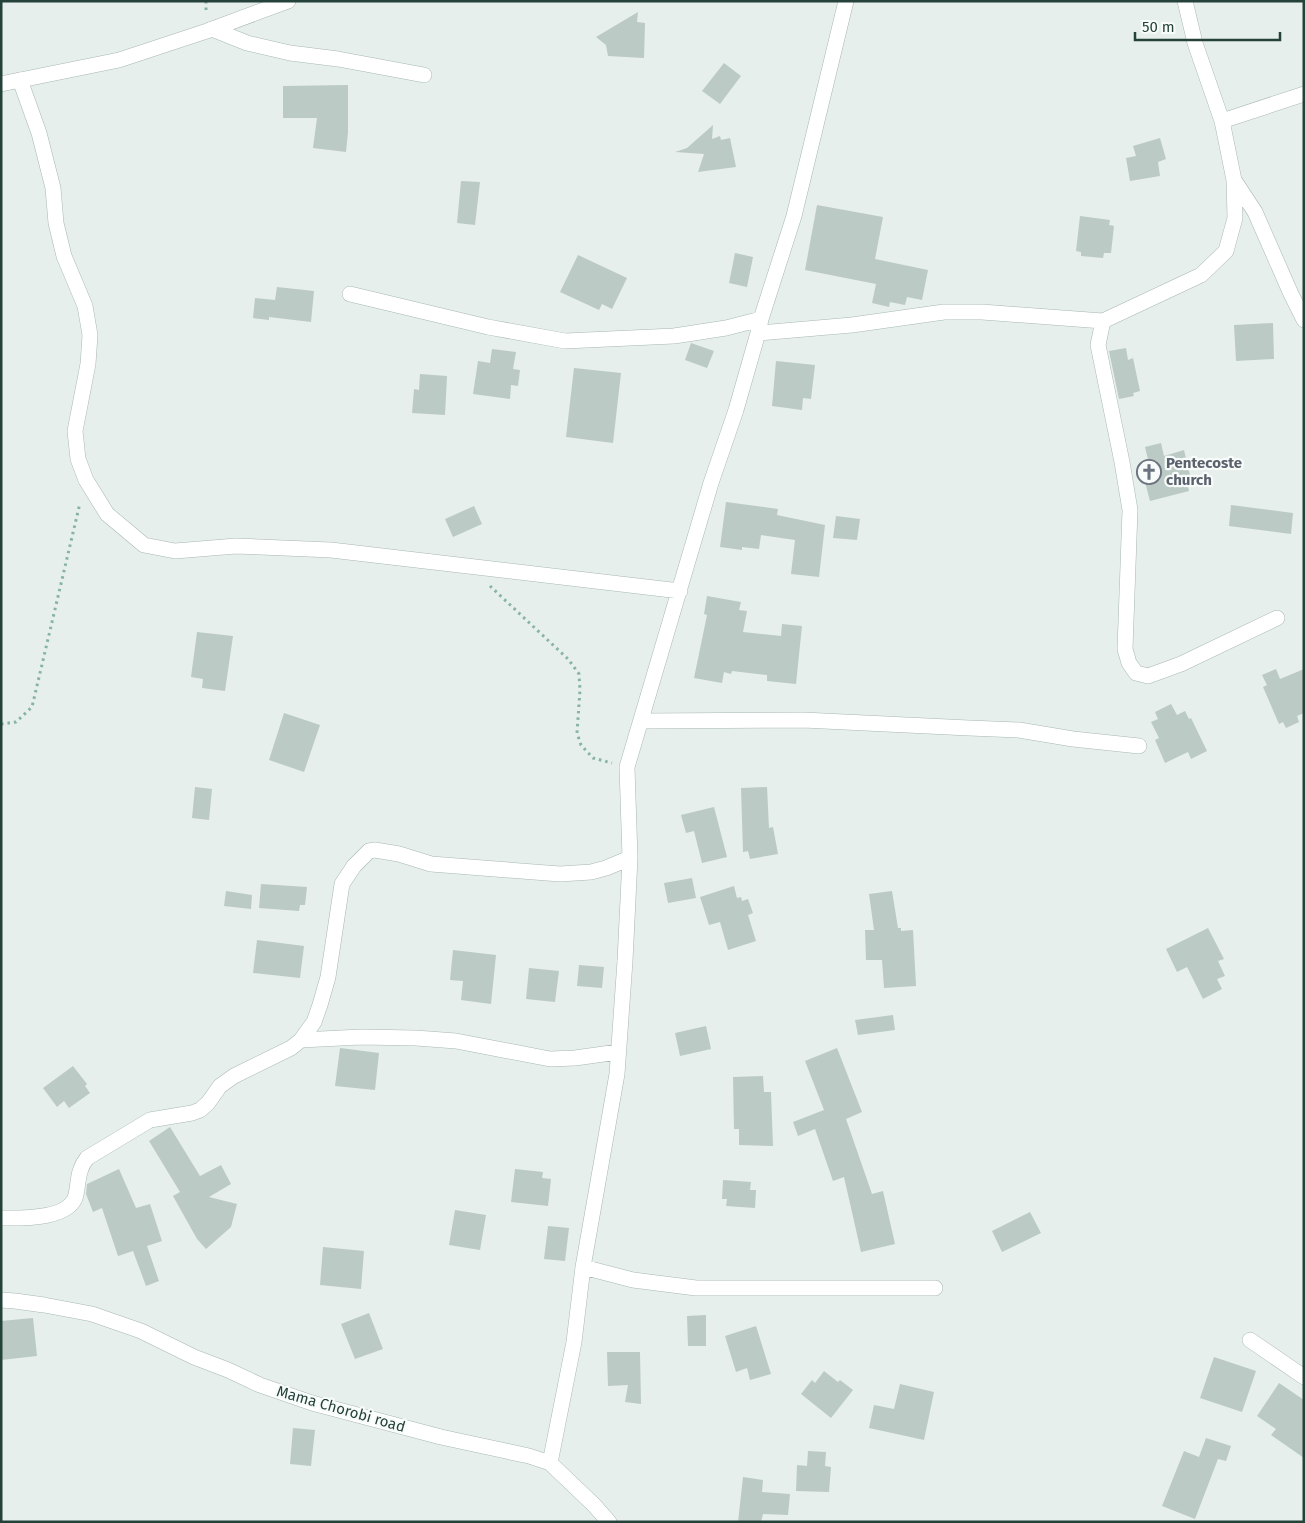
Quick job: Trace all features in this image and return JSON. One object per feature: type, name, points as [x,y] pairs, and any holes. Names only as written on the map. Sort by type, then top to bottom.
[{"type":"street","points":[[1,84],[119,60],[288,1]]},
{"type":"street","points":[[550,1463],[574,1342],[583,1266],[617,1074],[630,858],[627,767],[711,483],[736,410],[759,326],[794,216],[846,1]]},
{"type":"street","points":[[350,294],[488,327],[565,340],[674,336],[726,328],[759,326],[852,326],[944,312],[982,312],[1103,321],[1201,275],[1226,251],[1235,218],[1234,180],[1222,121],[1184,1]]},
{"type":"street","points":[[212,29],[247,43],[290,53],[338,59],[424,76]]},
{"type":"street","points":[[20,80],[39,133],[53,188],[56,222],[64,256],[85,306],[90,335],[88,364],[75,431],[78,459],[86,480],[108,514],[144,545],[175,551],[236,546],[331,550],[680,591]]},
{"type":"street","points":[[1222,121],[1304,94]]},
{"type":"street","points":[[1234,180],[1256,212],[1304,320]]},
{"type":"street","points":[[1103,321],[1098,345],[1130,510],[1125,649],[1129,663],[1136,673],[1148,676],[1181,664],[1277,618]]},
{"type":"street","points":[[642,720],[803,720],[1019,730],[1073,740],[1139,746]]},
{"type":"street","points":[[1,1218],[44,1216],[65,1210],[74,1201],[80,1168],[87,1158],[150,1120],[200,1110],[208,1103],[220,1086],[234,1076],[291,1048],[301,1040],[314,1022],[328,977],[342,884],[354,866],[369,851],[375,850],[399,854],[431,864],[560,874],[591,872],[630,858]]},
{"type":"street","points":[[301,1040],[362,1037],[416,1038],[474,1044],[550,1058],[575,1058],[618,1052]]},
{"type":"street","points":[[583,1266],[633,1280],[696,1288],[935,1288]]},
{"type":"street","name":"Mama Chorobi road","points":[[1,1300],[15,1300],[92,1314],[141,1331],[194,1358],[228,1370],[260,1385],[312,1403],[529,1456],[550,1463],[609,1522]]},
{"type":"street","points":[[1250,1340],[1304,1377]]},
{"type":"path","points":[[1,724],[16,722],[32,707],[86,480]]},
{"type":"path","points":[[490,586],[568,659],[578,674],[580,690],[577,733],[582,745],[593,758],[627,767]]},
{"type":"building","points":[[638,12],[637,22],[645,23],[644,58],[608,56],[606,45],[596,37]]},
{"type":"building","points":[[724,63],[741,76],[720,104],[702,91]]},
{"type":"building","points":[[348,85],[346,152],[313,148],[317,118],[283,118],[283,86]]},
{"type":"building","points":[[713,125],[712,139],[720,136],[721,140],[730,138],[736,167],[698,172],[704,154],[675,152],[687,148]]},
{"type":"building","points":[[1160,138],[1166,159],[1158,162],[1160,176],[1130,181],[1126,158],[1136,156],[1133,146]]},
{"type":"building","points":[[461,181],[480,182],[475,225],[457,223]]},
{"type":"building","points":[[817,205],[883,217],[875,259],[928,270],[922,300],[907,297],[905,305],[890,302],[889,307],[872,303],[876,284],[805,270]]},
{"type":"building","points":[[1080,216],[1110,220],[1109,225],[1114,226],[1111,253],[1104,253],[1103,258],[1081,256],[1081,252],[1076,251]]},
{"type":"building","points":[[735,253],[753,257],[747,287],[729,283]]},
{"type":"building","points":[[578,255],[627,278],[612,309],[602,304],[599,310],[560,292]]},
{"type":"building","points":[[277,287],[314,291],[311,322],[269,317],[269,320],[253,318],[255,298],[275,300]]},
{"type":"building","points":[[1273,323],[1274,359],[1236,361],[1234,325]]},
{"type":"building","points":[[691,343],[714,351],[707,368],[685,360]]},
{"type":"building","points":[[1126,348],[1128,360],[1133,358],[1140,391],[1133,393],[1134,396],[1119,399],[1109,351]]},
{"type":"building","points":[[492,349],[516,352],[513,369],[520,370],[518,386],[511,385],[510,399],[473,394],[478,361],[490,363]]},
{"type":"building","points":[[776,361],[815,365],[811,399],[803,398],[802,410],[772,406]]},
{"type":"building","points":[[574,368],[621,373],[613,443],[566,437]]},
{"type":"building","points":[[420,374],[447,376],[445,415],[412,413],[414,389],[419,390]]},
{"type":"building","name":"Pentecoste church","points":[[1161,443],[1164,456],[1184,450],[1190,475],[1186,476],[1189,491],[1150,501],[1145,482],[1153,480],[1145,447]]},
{"type":"building","points":[[726,502],[778,509],[777,515],[825,525],[819,577],[791,574],[795,540],[761,535],[759,549],[742,547],[742,550],[720,547]]},
{"type":"building","points":[[1231,505],[1293,513],[1291,534],[1229,526]]},
{"type":"building","points":[[474,506],[482,524],[453,537],[445,519]]},
{"type":"building","points":[[836,516],[860,519],[857,540],[833,538]]},
{"type":"building","points":[[707,596],[741,602],[739,610],[747,611],[743,632],[781,636],[782,624],[802,626],[796,684],[767,681],[767,675],[732,671],[731,674],[724,672],[722,683],[694,678],[707,615],[704,614]]},
{"type":"building","points":[[197,632],[233,636],[225,691],[202,688],[203,679],[191,677]]},
{"type":"building","points":[[1276,669],[1280,679],[1304,669],[1304,713],[1297,716],[1299,722],[1286,728],[1283,722],[1279,724],[1263,687],[1267,685],[1262,675]]},
{"type":"building","points":[[1171,704],[1177,715],[1185,711],[1189,719],[1191,718],[1207,751],[1191,759],[1188,752],[1165,763],[1155,740],[1159,738],[1151,722],[1158,719],[1155,712]]},
{"type":"building","points":[[284,713],[320,725],[304,772],[269,760]]},
{"type":"building","points":[[195,787],[212,789],[209,820],[192,818]]},
{"type":"building","points":[[767,787],[769,828],[773,827],[778,854],[750,859],[748,851],[743,852],[741,788]]},
{"type":"building","points":[[714,807],[727,857],[702,863],[694,831],[686,833],[681,815]]},
{"type":"building","points":[[692,878],[696,898],[668,903],[664,883]]},
{"type":"building","points":[[261,884],[307,887],[305,905],[300,905],[299,911],[259,908]]},
{"type":"building","points":[[734,886],[737,898],[741,897],[742,901],[748,899],[753,913],[748,915],[756,941],[728,950],[720,922],[709,925],[700,897]]},
{"type":"building","points":[[226,891],[252,895],[251,909],[224,906]]},
{"type":"building","points":[[892,891],[898,928],[901,928],[901,931],[913,930],[916,986],[884,988],[882,960],[866,960],[865,930],[874,930],[869,894]]},
{"type":"building","points":[[1208,928],[1224,959],[1218,961],[1225,976],[1217,979],[1222,989],[1203,999],[1187,967],[1177,972],[1166,949]]},
{"type":"building","points":[[257,940],[304,946],[300,978],[253,973]]},
{"type":"building","points":[[453,950],[496,955],[491,1004],[461,1000],[463,981],[450,980]]},
{"type":"building","points":[[579,965],[604,967],[602,988],[577,986]]},
{"type":"building","points":[[529,968],[559,971],[555,1002],[526,999]]},
{"type":"building","points":[[893,1015],[895,1030],[858,1035],[855,1020]]},
{"type":"building","points":[[706,1026],[711,1049],[680,1056],[675,1033]]},
{"type":"building","points":[[340,1048],[379,1053],[375,1090],[335,1086]]},
{"type":"building","points":[[837,1048],[862,1112],[846,1119],[872,1194],[883,1191],[895,1244],[861,1252],[844,1177],[833,1181],[815,1129],[798,1136],[793,1122],[824,1110],[805,1061]]},
{"type":"building","points":[[73,1066],[87,1084],[85,1086],[90,1093],[69,1108],[64,1101],[57,1107],[43,1088]]},
{"type":"building","points":[[763,1076],[764,1092],[771,1092],[773,1146],[739,1145],[739,1129],[734,1129],[733,1077]]},
{"type":"building","points":[[170,1127],[200,1176],[221,1165],[231,1184],[209,1197],[237,1204],[231,1227],[206,1249],[197,1239],[173,1196],[180,1192],[149,1141]]},
{"type":"building","points":[[119,1169],[136,1208],[150,1204],[162,1241],[147,1246],[159,1281],[146,1286],[133,1251],[118,1256],[102,1208],[93,1212],[86,1194],[87,1184]]},
{"type":"building","points":[[515,1169],[543,1172],[542,1178],[551,1179],[548,1206],[511,1202]]},
{"type":"building","points":[[723,1180],[751,1182],[750,1190],[756,1190],[755,1208],[726,1206],[727,1199],[722,1199]]},
{"type":"building","points":[[455,1210],[486,1215],[480,1250],[449,1245]]},
{"type":"building","points":[[1030,1212],[1041,1233],[1002,1252],[992,1231]]},
{"type":"building","points":[[548,1226],[569,1228],[565,1261],[544,1259]]},
{"type":"building","points":[[323,1247],[364,1251],[361,1289],[320,1285]]},
{"type":"building","points":[[369,1313],[383,1349],[355,1359],[341,1324]]},
{"type":"building","points":[[706,1315],[706,1346],[688,1346],[687,1316]]},
{"type":"building","points":[[33,1318],[37,1356],[1,1360],[1,1321]]},
{"type":"building","points":[[756,1326],[771,1374],[750,1380],[747,1368],[736,1372],[725,1336]]},
{"type":"building","points":[[607,1352],[640,1352],[641,1404],[625,1402],[628,1385],[608,1386]]},
{"type":"building","points":[[1214,1357],[1256,1371],[1242,1412],[1200,1398]]},
{"type":"building","points":[[824,1371],[838,1382],[840,1380],[853,1390],[831,1418],[801,1394],[812,1380],[815,1383]]},
{"type":"building","points":[[1279,1383],[1304,1400],[1304,1458],[1271,1435],[1276,1429],[1257,1416]]},
{"type":"building","points":[[900,1384],[934,1392],[924,1440],[869,1428],[874,1405],[894,1409]]},
{"type":"building","points":[[293,1428],[315,1430],[311,1466],[290,1464]]},
{"type":"building","points":[[1206,1438],[1231,1446],[1226,1461],[1218,1459],[1195,1519],[1162,1506],[1184,1451],[1199,1457]]},
{"type":"building","points":[[808,1451],[826,1452],[825,1466],[831,1467],[829,1492],[796,1491],[797,1465],[807,1466]]},
{"type":"building","points":[[743,1477],[763,1480],[762,1492],[790,1494],[788,1515],[763,1514],[761,1522],[738,1522]]},
{"type":"place","name":"Pentecoste church","points":[[1149,472]]}]
